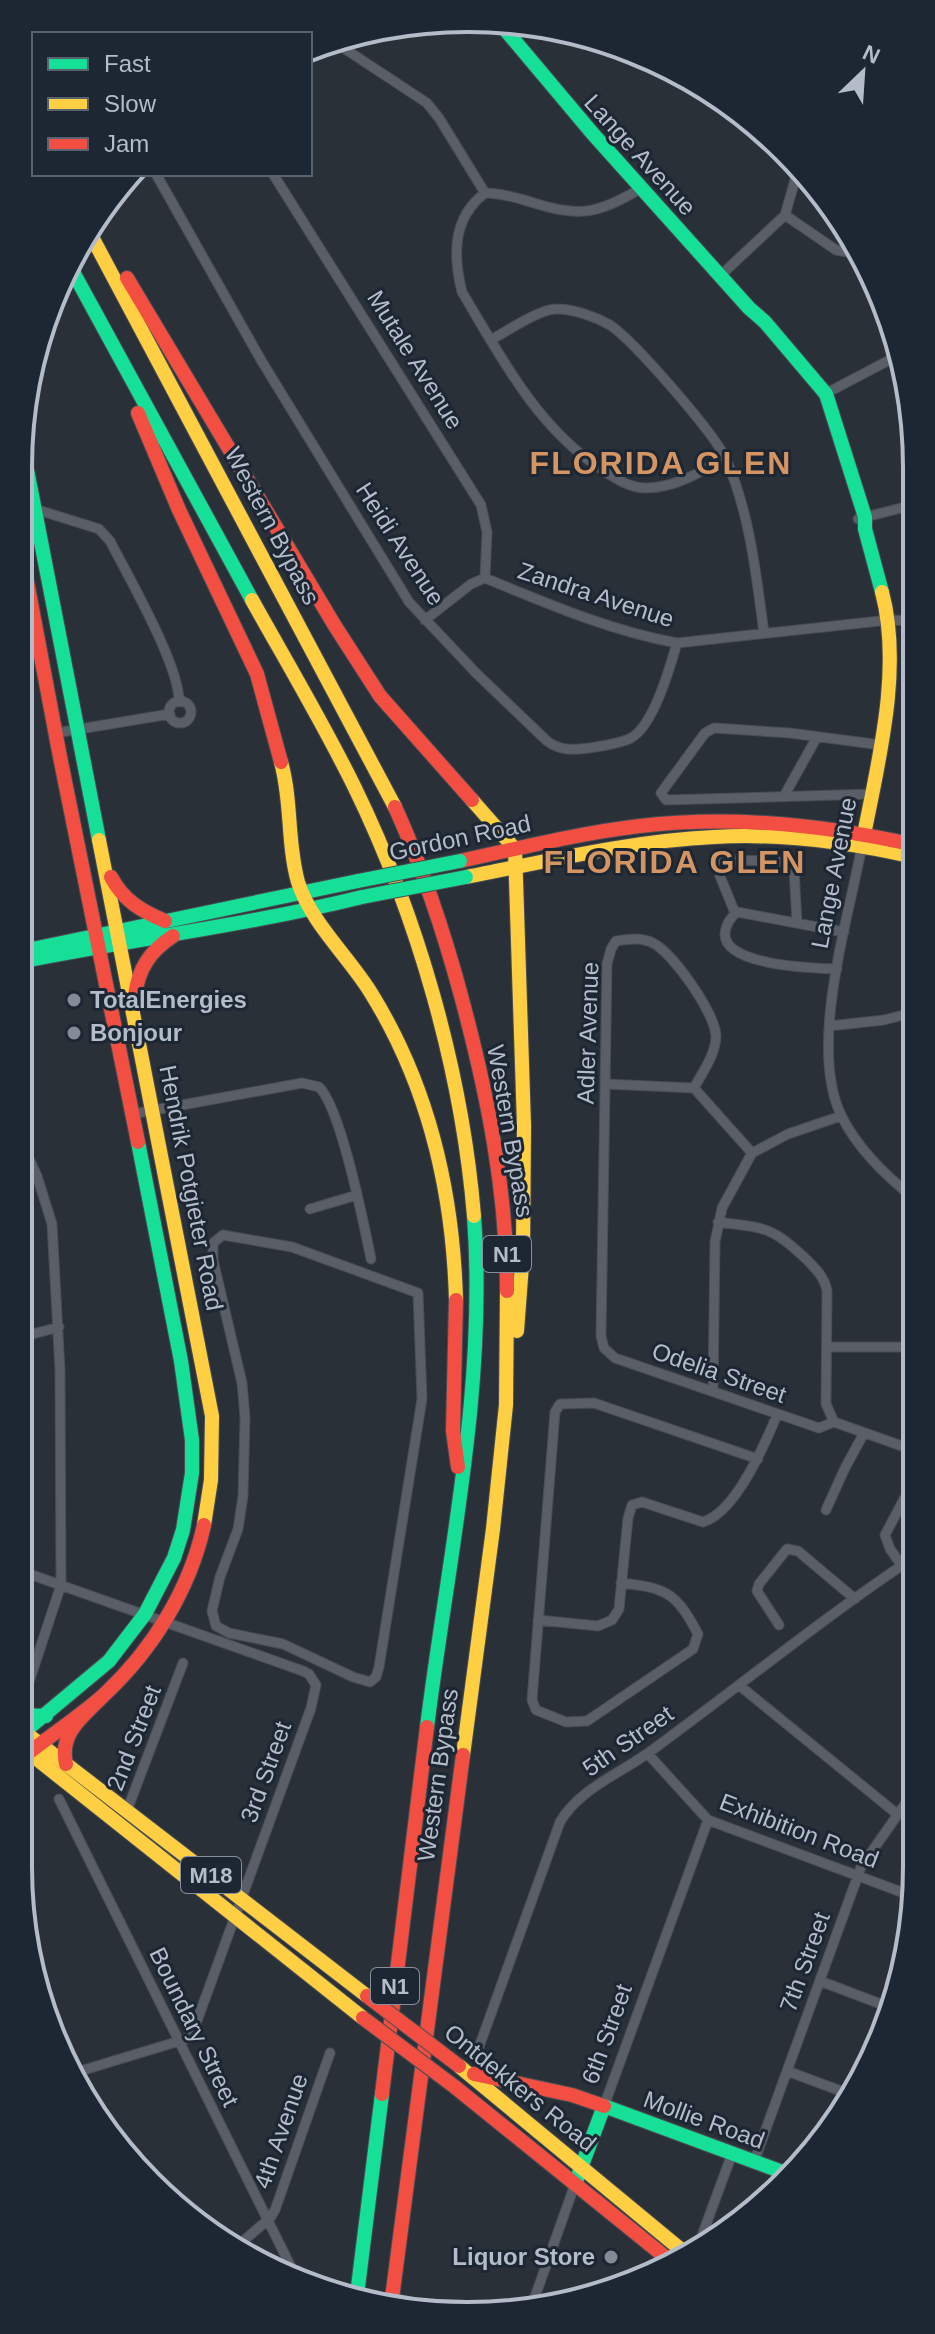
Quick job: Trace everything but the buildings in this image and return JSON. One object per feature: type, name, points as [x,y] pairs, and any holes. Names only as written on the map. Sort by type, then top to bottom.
[{"type":"main road","name":"Lange Avenue","points":[[509,34],[555,92],[749,308],[751,315],[824,399],[889,620],[886,714],[863,839]]},
{"type":"main road","points":[[100,234],[363,670],[408,730],[515,849],[524,1126],[523,1251],[519,1320],[506,1405]]},
{"type":"main road","name":"Western Bypass","points":[[95,242],[381,777],[416,853],[444,933],[480,1066],[500,1177],[507,1254],[506,1405],[493,1529],[392,2295]]},
{"type":"main road","name":"Western Bypass","points":[[76,277],[354,786],[388,860],[414,933],[452,1070],[469,1173],[477,1320],[469,1437],[434,1678],[358,2288]]},
{"type":"main road","points":[[97,316],[179,510],[257,674],[284,772],[298,881],[303,894],[311,911],[358,973],[390,1025],[415,1077],[431,1131],[451,1232],[456,1369],[454,1427],[456,1460],[462,1481]]},
{"type":"main road","name":"Hendrik Potgieter Road","points":[[32,494],[212,1416],[212,1475],[202,1534],[179,1596],[144,1652],[103,1696],[32,1738]]},
{"type":"main road","name":"Hendrik Potgieter Road","points":[[32,607],[181,1361],[192,1440],[192,1473],[183,1530],[167,1572],[145,1614],[109,1661],[46,1716],[32,1733]]},
{"type":"main road","name":"Gordon Road","points":[[118,937],[165,921],[515,849],[657,825],[734,823],[903,844]]},
{"type":"main road","name":"Gordon Road","points":[[32,950],[118,937],[177,934],[311,911],[362,897],[639,844],[713,836],[863,839],[903,853]]},
{"type":"main road","points":[[99,842],[110,876],[123,898],[165,921]]},
{"type":"main road","points":[[139,1034],[135,996],[138,974],[150,954],[177,934]]},
{"type":"main road","name":"Gordon Road","points":[[32,958],[98,940]]},
{"type":"main road","points":[[66,1764],[62,1752],[64,1740],[103,1696]]},
{"type":"main road","points":[[32,1716],[46,1716]]},
{"type":"main road","name":"Ontdekkers Road","points":[[32,1747],[66,1764],[123,1819],[241,1898],[461,2068],[678,2247]]},
{"type":"main road","name":"Ontdekkers Road","points":[[32,1749],[123,1819],[236,1916],[363,2018],[455,2087],[663,2255]]},
{"type":"main road","name":"Mollie Road","points":[[461,2068],[496,2081],[573,2094],[778,2171]]},
{"type":"main road","name":"6th Street","points":[[575,2184],[604,2106]]},
{"type":"street","points":[[346,50],[418,96],[439,118],[485,193],[575,213],[613,205],[640,189]]},
{"type":"street","name":"Heidi Avenue","points":[[157,176],[261,360],[409,602],[547,741],[560,749],[595,747],[637,734],[668,674],[677,643]]},
{"type":"street","name":"Mutale Avenue","points":[[274,176],[481,505],[487,532],[485,578]]},
{"type":"street","points":[[720,276],[785,215],[795,180]]},
{"type":"street","points":[[485,193],[475,202],[457,236],[455,256],[462,292],[541,416],[586,459],[622,482],[645,488],[667,485],[694,475],[725,457]]},
{"type":"street","points":[[785,215],[836,250],[846,252]]},
{"type":"street","points":[[491,340],[550,309],[564,310],[612,326],[638,351],[725,457],[754,554],[764,633]]},
{"type":"street","points":[[824,399],[889,361]]},
{"type":"street","points":[[862,522],[903,508]]},
{"type":"street","points":[[35,509],[99,529],[110,541],[160,642],[176,681],[179,702]]},
{"type":"street","name":"Zandra Avenue","points":[[425,620],[471,584],[485,578],[563,610],[650,638],[677,643],[903,621]]},
{"type":"street","points":[[179,702],[190,707],[189,718],[178,723],[170,714],[171,706],[179,702]]},
{"type":"street","points":[[56,733],[170,714]]},
{"type":"street","points":[[872,794],[666,800],[661,793],[705,733],[714,728],[881,745]]},
{"type":"street","points":[[784,796],[817,737]]},
{"type":"street","name":"Lange Avenue","points":[[863,839],[829,1026],[831,1083],[841,1116],[886,1176],[903,1189]]},
{"type":"street","points":[[797,922],[792,865],[784,861],[730,860],[720,863],[720,876],[735,913],[725,934],[726,941],[735,952],[771,962],[837,969]]},
{"type":"street","points":[[735,913],[745,912],[844,932]]},
{"type":"street","name":"Adler Avenue","points":[[601,1336],[607,964],[616,941],[636,939],[657,945],[690,984],[713,1023],[716,1035],[713,1050],[694,1088]]},
{"type":"street","points":[[829,1026],[903,1015]]},
{"type":"street","points":[[133,1114],[302,1083],[319,1087],[331,1104],[357,1195],[371,1259]]},
{"type":"street","points":[[606,1084],[694,1088],[752,1153]]},
{"type":"street","points":[[713,1390],[715,1255],[722,1208],[752,1153],[788,1134],[841,1116]]},
{"type":"street","points":[[32,1170],[49,1212],[59,1327],[61,1585],[32,1673]]},
{"type":"street","points":[[310,1209],[357,1195]]},
{"type":"street","points":[[718,1222],[782,1236],[826,1283],[826,1404],[834,1422]]},
{"type":"street","points":[[223,1235],[311,1253],[414,1290],[419,1298],[422,1399],[376,1677],[367,1682],[283,1644],[229,1633],[216,1626],[213,1616],[220,1577],[238,1529],[245,1452],[242,1383],[213,1260],[213,1243],[223,1235]]},
{"type":"street","points":[[32,1334],[59,1327]]},
{"type":"street","name":"Odelia Street","points":[[601,1336],[604,1348],[615,1358],[819,1428],[834,1422],[903,1446]]},
{"type":"street","points":[[827,1347],[903,1347]]},
{"type":"street","points":[[621,1583],[652,1587],[672,1595],[694,1625],[697,1639],[687,1654],[594,1718],[581,1723],[566,1722],[545,1714],[533,1705],[532,1700],[555,1412],[560,1404],[594,1403],[758,1459]]},
{"type":"street","points":[[538,1620],[607,1625],[619,1609],[632,1505],[642,1502],[698,1521],[708,1521],[749,1476],[777,1415]]},
{"type":"street","points":[[826,1510],[864,1433]]},
{"type":"street","points":[[902,1566],[885,1535],[903,1501]]},
{"type":"street","points":[[779,1625],[758,1593],[758,1587],[787,1549],[798,1551],[855,1599]]},
{"type":"street","name":"5th Street","points":[[479,2047],[560,1822],[575,1802],[648,1754],[902,1566]]},
{"type":"street","name":"3rd Street","points":[[32,1575],[309,1674],[316,1685],[315,1696],[194,2029],[186,2039],[178,2042]]},
{"type":"street","points":[[277,1662],[283,1644]]},
{"type":"street","name":"2nd Street","points":[[123,1819],[183,1663]]},
{"type":"street","points":[[740,1686],[897,1814]]},
{"type":"street","name":"Exhibition Road","points":[[648,1754],[708,1820],[902,1892]]},
{"type":"street","name":"Boundary Street","points":[[59,1799],[289,2264]]},
{"type":"street","name":"7th Street","points":[[754,2162],[858,1876],[903,1806]]},
{"type":"street","name":"6th Street","points":[[604,2106],[708,1820]]},
{"type":"street","points":[[820,1981],[881,2004]]},
{"type":"street","points":[[83,2070],[178,2042]]},
{"type":"street","name":"4th Avenue","points":[[267,2220],[275,2210],[330,2053]]},
{"type":"street","points":[[787,2071],[841,2091]]},
{"type":"street","points":[[703,2233],[732,2154]]},
{"type":"street","name":"6th Street","points":[[535,2296],[575,2184]]},
{"type":"street","points":[[244,2240],[267,2220]]},
{"type":"traffic: fast","points":[[509,34],[593,134],[765,322],[826,394],[865,517],[865,529],[882,592]]},
{"type":"traffic: fast","points":[[76,277],[252,600]]},
{"type":"traffic: fast","points":[[32,495],[99,840]]},
{"type":"traffic: fast","points":[[358,881],[460,861]]},
{"type":"traffic: fast","points":[[362,897],[466,877]]},
{"type":"traffic: fast","points":[[32,949],[358,881]]},
{"type":"traffic: fast","points":[[32,960],[277,916],[362,897]]},
{"type":"traffic: fast","points":[[32,1725],[109,1661],[145,1614],[174,1558],[183,1530],[192,1473],[192,1440],[181,1361],[138,1142]]},
{"type":"traffic: fast","points":[[427,1727],[470,1409],[477,1280],[474,1216]]},
{"type":"traffic: fast","points":[[32,1716],[46,1716]]},
{"type":"traffic: fast","points":[[358,2288],[382,2094]]},
{"type":"traffic: fast","points":[[575,2184],[604,2106],[779,2170]]},
{"type":"traffic: slow","points":[[95,242],[395,807]]},
{"type":"traffic: slow","points":[[862,845],[889,686],[888,622],[882,592]]},
{"type":"traffic: slow","points":[[252,600],[342,762],[398,888],[434,996],[448,1051],[468,1162],[474,1216]]},
{"type":"traffic: slow","points":[[281,762],[295,867],[304,897],[321,926],[371,993],[391,1028],[422,1102],[443,1180],[456,1300]]},
{"type":"traffic: slow","points":[[472,800],[515,849],[524,1126],[523,1251],[517,1331]]},
{"type":"traffic: slow","points":[[466,877],[620,847],[714,837],[764,836],[814,840],[903,855]]},
{"type":"traffic: slow","points":[[99,840],[212,1416],[211,1480],[204,1525]]},
{"type":"traffic: slow","points":[[463,1755],[506,1405],[507,1291]]},
{"type":"traffic: slow","points":[[32,1738],[367,1996]]},
{"type":"traffic: slow","points":[[32,1755],[363,2018]]},
{"type":"traffic: slow","points":[[459,2066],[678,2247]]},
{"type":"traffic: jam","points":[[127,278],[380,696],[472,800]]},
{"type":"traffic: jam","points":[[138,413],[179,510],[257,674],[281,762]]},
{"type":"traffic: jam","points":[[32,608],[138,1142]]},
{"type":"traffic: jam","points":[[395,807],[441,928],[480,1074],[500,1182],[507,1291]]},
{"type":"traffic: jam","points":[[460,861],[550,841],[675,823],[778,824],[903,843]]},
{"type":"traffic: jam","points":[[111,877],[134,904],[165,921]]},
{"type":"traffic: jam","points":[[135,996],[146,962],[173,936]]},
{"type":"traffic: jam","points":[[456,1300],[453,1431],[458,1467]]},
{"type":"traffic: jam","points":[[32,1750],[96,1702],[139,1658],[179,1595],[198,1549],[204,1525]]},
{"type":"traffic: jam","points":[[66,1764],[69,1734],[103,1696]]},
{"type":"traffic: jam","points":[[382,2094],[427,1727]]},
{"type":"traffic: jam","points":[[392,2295],[463,1755]]},
{"type":"traffic: jam","points":[[367,1996],[459,2066]]},
{"type":"traffic: jam","points":[[363,2018],[455,2087]]},
{"type":"traffic: jam","points":[[474,2074],[572,2095],[604,2106]]},
{"type":"traffic: jam","points":[[455,2087],[663,2255]]},
{"type":"place","name":"TotalEnergies","points":[[74,1000]]},
{"type":"place","name":"Bonjour","points":[[74,1033]]},
{"type":"place","name":"Liquor Store","points":[[611,2257]]},
{"type":"district","name":"FLORIDA GLEN","points":[[661,463]]},
{"type":"district","name":"FLORIDA GLEN","points":[[675,862]]}]
